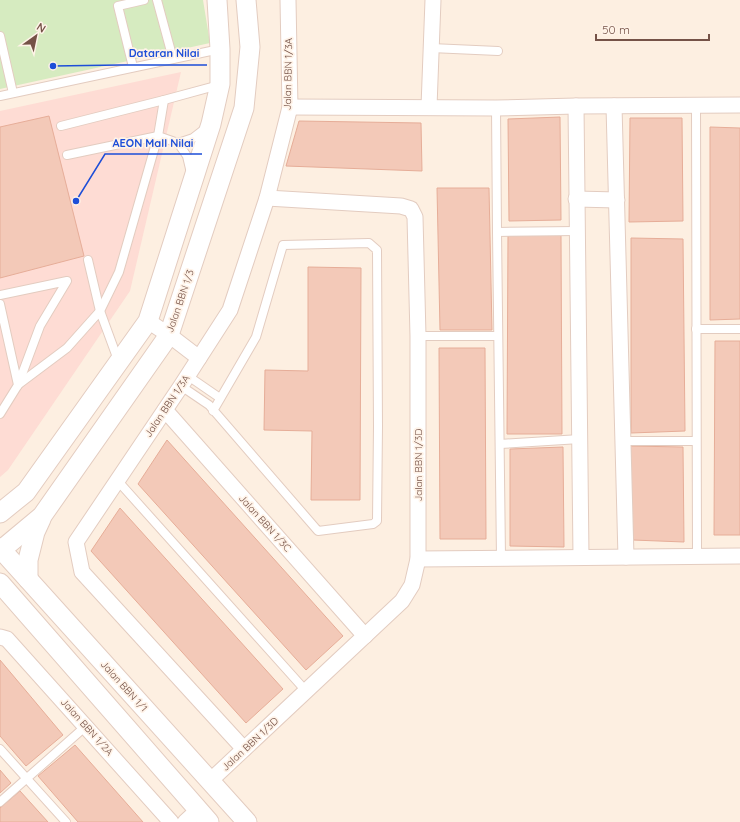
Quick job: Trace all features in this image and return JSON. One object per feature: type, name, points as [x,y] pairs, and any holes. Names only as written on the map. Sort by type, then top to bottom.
[{"type":"street","points":[[0,513],[26,492],[148,321],[211,124],[220,84],[220,49],[217,0]]},
{"type":"street","name":"Jalan BBN 1/3","points":[[1,550],[42,516],[169,335],[244,108],[250,47],[246,0]]},
{"type":"street","name":"Jalan BBN 1/3A","points":[[244,749],[82,572],[76,542],[230,310],[267,198],[290,107],[288,0]]},
{"type":"street","points":[[429,107],[434,0]]},
{"type":"street","points":[[290,107],[496,108],[740,105]]},
{"type":"street","points":[[576,106],[576,231],[581,557]]},
{"type":"street","points":[[614,106],[626,557]]},
{"type":"street","name":"Jalan BBN 1/3D","points":[[210,781],[402,601],[412,585],[418,559],[418,336],[415,217],[411,208],[401,206],[267,198]]},
{"type":"street","points":[[576,198],[617,200]]},
{"type":"street","points":[[148,321],[199,358]]},
{"type":"street","name":"Jalan BBN 1/3C","points":[[165,410],[366,636]]},
{"type":"street","points":[[28,579],[28,560],[34,532],[42,516]]},
{"type":"street","name":"Jalan BBN 1/1","points":[[1,550],[247,822]]},
{"type":"street","points":[[418,559],[740,556]]},
{"type":"street","points":[[0,583],[197,818]]},
{"type":"street","points":[[0,598],[28,616]]},
{"type":"street","name":"Jalan BBN 1/2A","points":[[0,637],[7,639],[171,822]]},
{"type":"lane","points":[[133,67],[118,6],[144,0]]},
{"type":"lane","points":[[158,0],[173,59]]},
{"type":"lane","points":[[0,36],[13,93]]},
{"type":"lane","points":[[431,48],[498,50]]},
{"type":"lane","points":[[0,96],[220,49]]},
{"type":"lane","points":[[61,126],[220,84]]},
{"type":"lane","points":[[18,385],[67,348],[100,311],[119,272],[158,136],[164,100]]},
{"type":"lane","points":[[696,105],[697,556]]},
{"type":"lane","points":[[496,108],[502,558]]},
{"type":"lane","points":[[178,143],[193,138],[211,124]]},
{"type":"lane","points":[[67,155],[158,136],[178,143],[187,156],[193,180]]},
{"type":"lane","points":[[497,232],[576,231]]},
{"type":"lane","points":[[184,381],[213,410],[318,531],[373,524],[377,521],[377,250],[368,243],[283,245],[256,337],[213,410]]},
{"type":"lane","points":[[88,260],[100,311],[119,363]]},
{"type":"lane","points":[[0,295],[67,281],[40,326],[18,385],[0,414]]},
{"type":"lane","points":[[0,304],[18,385]]},
{"type":"lane","points":[[696,329],[740,329]]},
{"type":"lane","points":[[418,336],[498,336]]},
{"type":"lane","points":[[184,381],[220,398]]},
{"type":"lane","points":[[500,444],[580,439]]},
{"type":"lane","points":[[623,441],[696,441]]},
{"type":"lane","points":[[117,480],[306,691]]},
{"type":"lane","points":[[0,802],[86,726]]},
{"type":"lane","points":[[0,749],[66,822]]},
{"type":"shaded area","points":[[181,72],[130,291],[8,470],[0,477],[0,111]]},
{"type":"green space","points":[[0,0],[203,0],[210,43],[0,89]]},
{"type":"building","points":[[49,116],[84,256],[0,278],[0,127]]},
{"type":"building","points":[[560,117],[561,220],[509,221],[508,119]]},
{"type":"building","points":[[630,118],[682,118],[683,221],[629,222]]},
{"type":"building","points":[[299,121],[421,123],[422,171],[286,166]]},
{"type":"building","points":[[710,127],[740,128],[740,319],[710,320]]},
{"type":"building","points":[[437,188],[489,188],[492,330],[440,330]]},
{"type":"building","points":[[508,235],[561,235],[562,434],[507,434]]},
{"type":"building","points":[[631,238],[683,239],[685,431],[631,433]]},
{"type":"building","points":[[308,267],[361,268],[360,500],[311,500],[312,431],[264,430],[265,370],[308,371]]},
{"type":"building","points":[[715,341],[740,341],[740,535],[714,535]]},
{"type":"building","points":[[439,348],[485,348],[486,539],[440,539]]},
{"type":"building","points":[[167,440],[343,636],[306,670],[138,484]]},
{"type":"building","points":[[630,446],[683,447],[684,542],[633,540]]},
{"type":"building","points":[[563,447],[564,547],[510,546],[510,449]]},
{"type":"building","points":[[120,508],[283,689],[246,723],[91,551]]},
{"type":"building","points":[[0,660],[63,735],[26,766],[0,736]]},
{"type":"building","points":[[75,745],[143,822],[78,822],[38,776]]},
{"type":"building","points":[[0,770],[11,783],[0,793]]},
{"type":"building","points":[[20,791],[48,822],[0,822],[0,808]]},
{"type":"place","name":"Dataran Nilai","points":[[53,66]]},
{"type":"place","name":"AEON Mall Nilai","points":[[76,201]]}]
